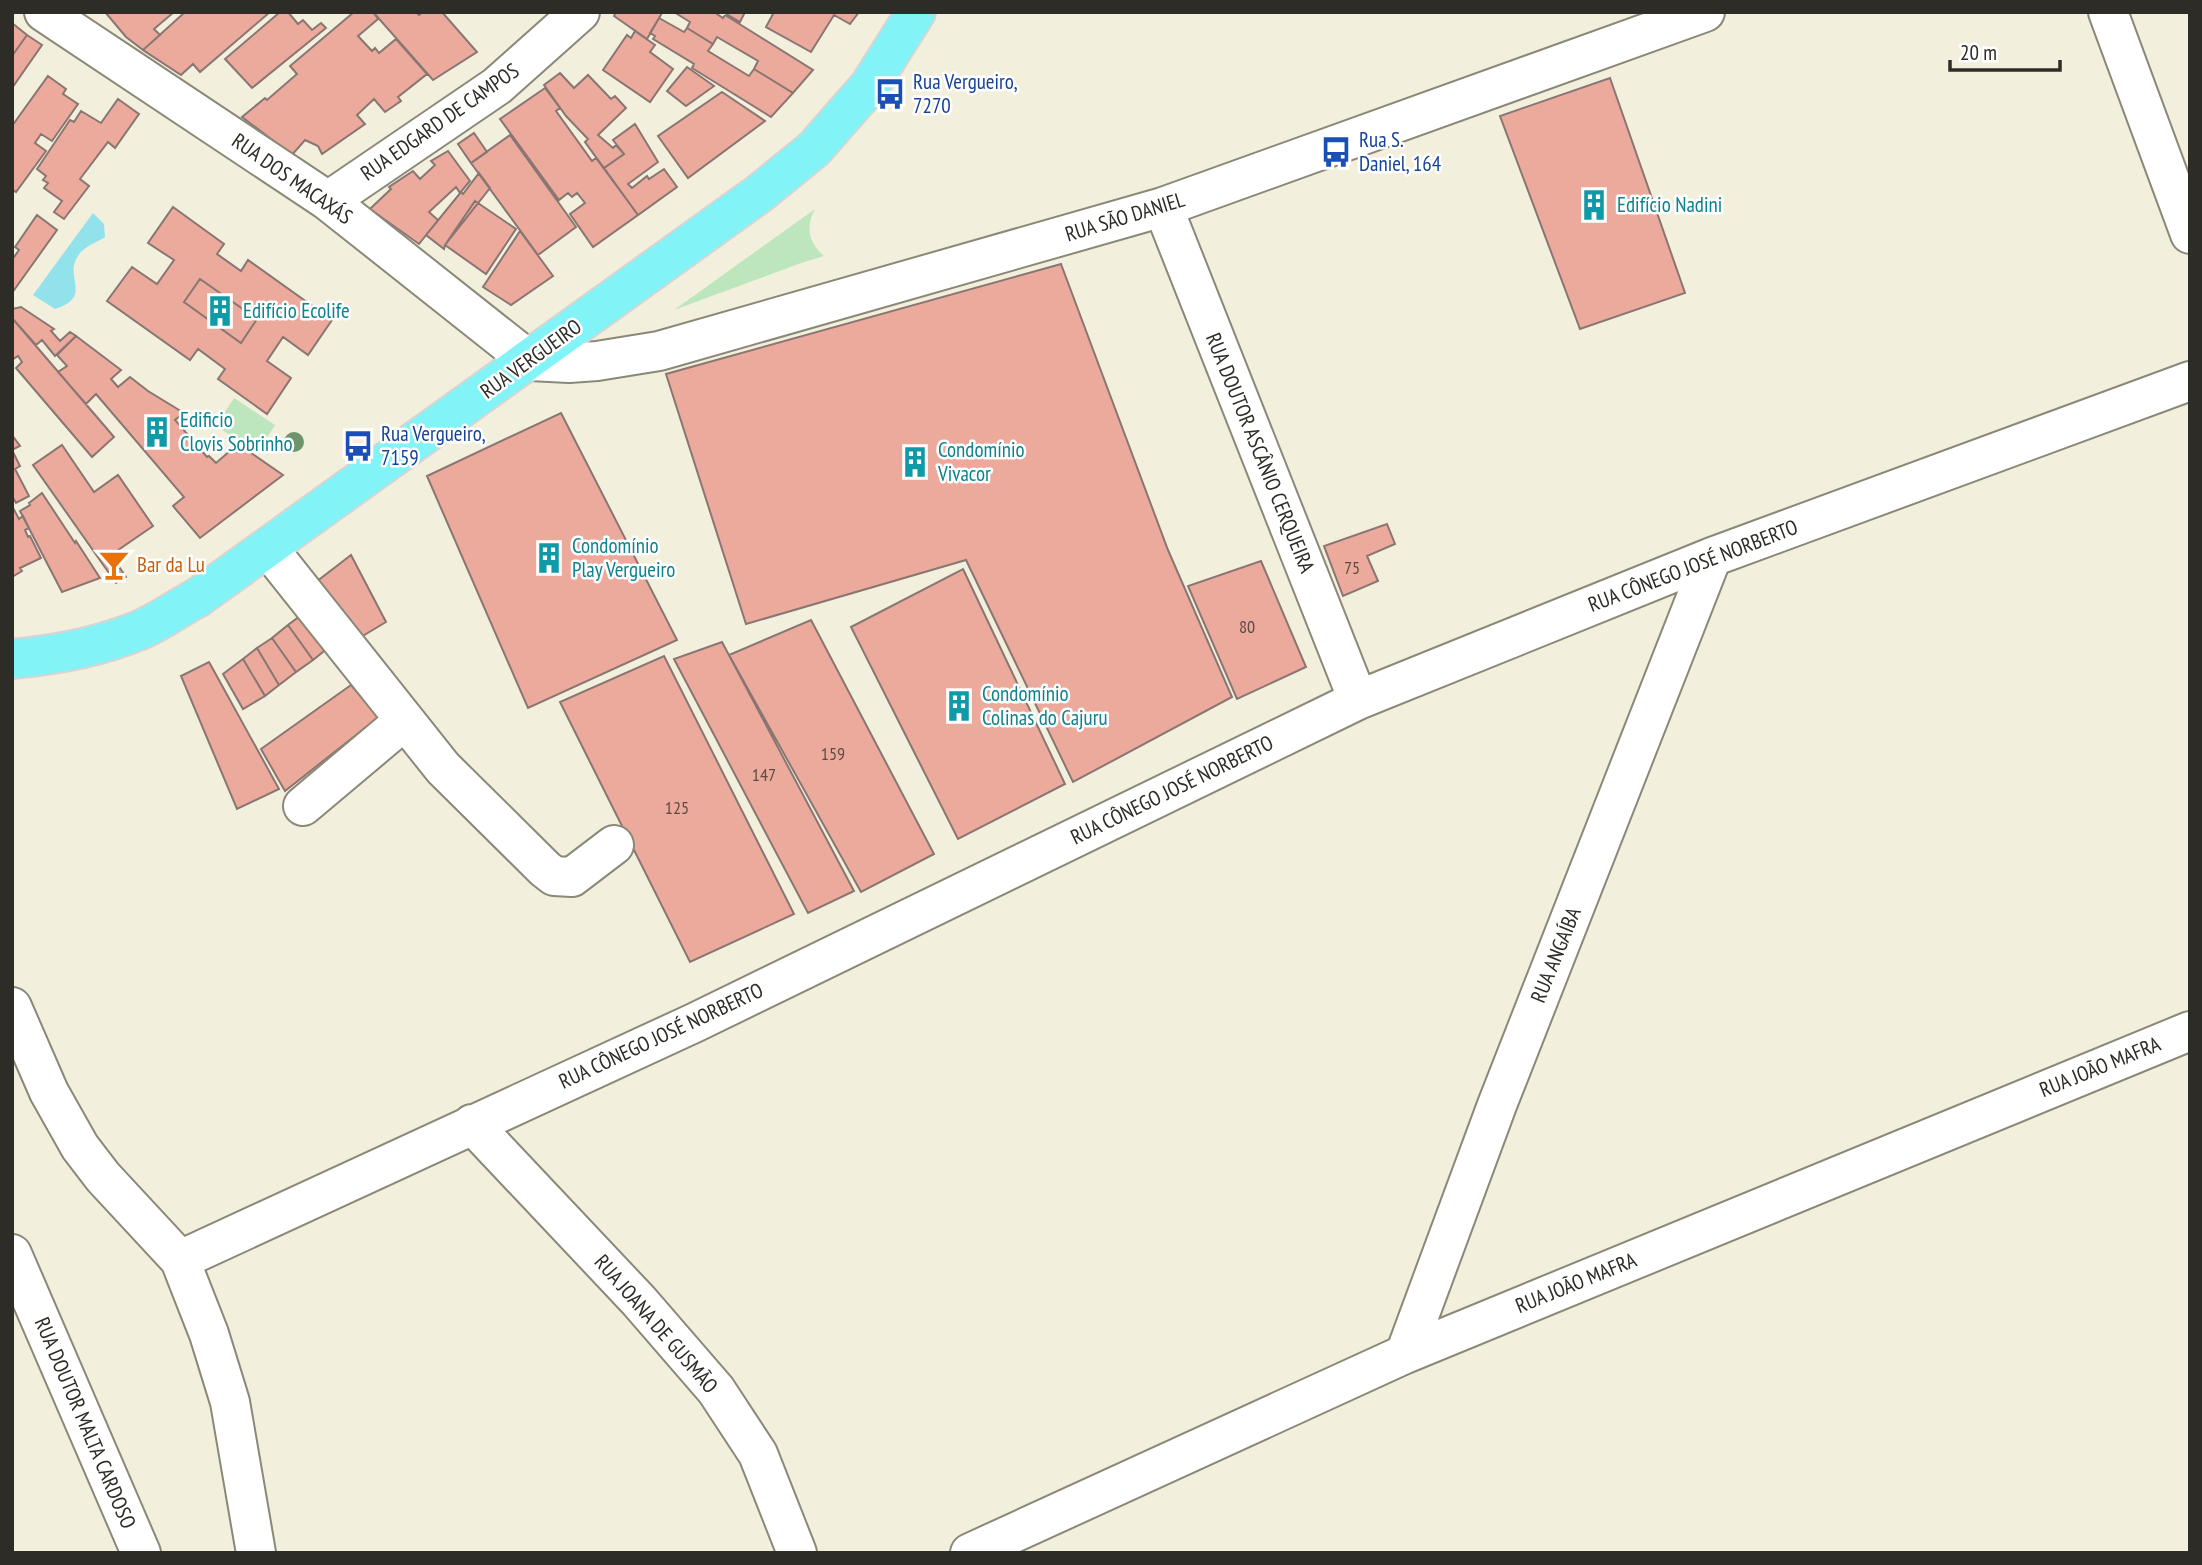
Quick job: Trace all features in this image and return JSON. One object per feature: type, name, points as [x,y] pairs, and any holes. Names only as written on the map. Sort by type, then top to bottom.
[{"type":"main road","name":"RUA VERGUEIRO","points":[[12,659],[94,647],[142,629],[197,598],[530,361],[601,306],[760,193],[814,149],[870,85],[916,12]]},
{"type":"street","name":"RUA DOS MACAXÁS","points":[[44,12],[328,201],[530,361]]},
{"type":"street","name":"RUA EDGARD DE CAMPOS","points":[[328,201],[497,86],[580,12]]},
{"type":"street","name":"RUA SÃO DANIEL","points":[[530,361],[569,363],[659,351],[1163,207],[1705,12]]},
{"type":"street","points":[[2108,12],[2190,234]]},
{"type":"street","name":"RUA DOUTOR ASCÂNIO CERQUEIRA","points":[[1163,207],[1358,700]]},
{"type":"street","name":"RUA CÔNEGO JOSÉ NORBERTO","points":[[180,1260],[694,1023],[1358,700],[1712,557],[2190,380]]},
{"type":"street","points":[[268,548],[443,768],[554,876],[572,877],[614,845]]},
{"type":"street","name":"RUA ANGAÍBA","points":[[1405,1354],[1497,1105],[1712,557]]},
{"type":"street","points":[[303,806],[404,721]]},
{"type":"street","points":[[12,1007],[49,1092],[79,1147],[180,1260],[209,1334],[230,1402],[256,1553]]},
{"type":"street","name":"RUA JOÃO MAFRA","points":[[970,1553],[1405,1354],[2190,1031]]},
{"type":"street","name":"RUA JOANA DE GUSMÃO","points":[[472,1124],[639,1301],[716,1390],[758,1454],[797,1553]]},
{"type":"street","name":"RUA DOUTOR MALTA CARDOSO","points":[[12,1254],[141,1553]]},
{"type":"green space","points":[[815,209],[810,222],[810,234],[815,246],[824,256],[674,310]]},
{"type":"green space","points":[[234,398],[275,425],[257,453],[216,426]]},
{"type":"water","points":[[93,213],[104,224],[105,237],[87,247],[78,256],[74,264],[76,286],[73,298],[55,309],[33,295]]},
{"type":"building","points":[[105,12],[174,12],[154,29],[160,35],[143,50],[126,37]]},
{"type":"building","points":[[185,12],[270,12],[200,72],[193,64],[181,75],[143,50]]},
{"type":"building","points":[[280,12],[288,12],[298,24],[303,20],[312,30],[321,23],[326,28],[252,88],[225,59]]},
{"type":"building","points":[[354,12],[373,12],[378,19],[358,36],[372,51],[375,48],[379,53],[396,39],[427,74],[398,97],[401,101],[385,112],[374,99],[357,115],[365,124],[322,154],[318,146],[305,140],[292,155],[242,117],[297,74],[290,66]]},
{"type":"building","points":[[373,12],[416,12],[419,15],[423,12],[442,12],[477,52],[433,80]]},
{"type":"building","points":[[616,12],[662,13],[647,39],[614,16]]},
{"type":"building","points":[[674,12],[714,12],[723,18],[725,15],[813,70],[793,93],[754,69],[758,61],[717,37],[713,44],[687,28],[690,22]]},
{"type":"building","points":[[723,12],[745,12],[740,22]]},
{"type":"building","points":[[774,12],[859,12],[850,24],[834,15],[811,52],[766,27]]},
{"type":"building","points":[[659,18],[684,32],[687,28],[713,44],[708,51],[749,76],[754,69],[793,93],[771,117],[692,68],[694,64],[653,39],[655,36],[650,33]]},
{"type":"building","points":[[12,23],[27,35],[12,56]]},
{"type":"building","points":[[635,31],[655,45],[650,52],[673,69],[650,102],[603,70],[627,35],[631,38]]},
{"type":"building","points":[[27,35],[42,45],[12,88],[12,56]]},
{"type":"building","points":[[687,67],[714,86],[686,106],[667,91]]},
{"type":"building","points":[[560,73],[574,88],[588,75],[611,99],[615,96],[626,108],[598,135],[613,148],[616,145],[624,154],[604,168],[585,142],[588,139],[566,116],[544,85]]},
{"type":"building","points":[[48,76],[66,89],[63,94],[78,104],[52,141],[41,134],[35,143],[46,151],[16,192],[12,189],[12,126]]},
{"type":"building","name":"Edifício Nadini","points":[[1610,78],[1685,293],[1580,329],[1500,116]]},
{"type":"building","points":[[545,88],[560,108],[556,111],[592,161],[596,158],[638,215],[593,247],[570,214],[585,203],[577,193],[572,197],[568,193],[559,200],[500,119]]},
{"type":"building","points":[[722,92],[765,121],[688,178],[658,136]]},
{"type":"building","points":[[118,99],[139,114],[115,148],[108,142],[80,179],[89,186],[64,219],[54,212],[62,201],[44,188],[48,183],[43,180],[46,176],[37,169],[70,120],[74,122],[81,111],[101,123]]},
{"type":"building","points":[[635,124],[658,162],[628,184],[632,188],[647,176],[649,179],[664,169],[677,187],[638,215],[604,168],[624,154],[613,140]]},
{"type":"building","points":[[474,133],[487,152],[471,163],[458,144]]},
{"type":"building","points":[[510,135],[576,227],[538,255],[471,163]]},
{"type":"building","points":[[448,151],[470,181],[460,193],[456,187],[429,212],[438,220],[419,244],[370,209],[391,189],[389,187],[413,171],[420,179],[435,165],[431,161]]},
{"type":"building","points":[[479,173],[490,188],[444,249],[426,235]]},
{"type":"building","points":[[475,201],[516,229],[486,274],[445,245]]},
{"type":"building","name":"Edifício Ecolife","points":[[173,207],[224,244],[217,254],[241,271],[248,260],[332,320],[308,355],[283,337],[267,361],[291,378],[267,414],[218,379],[225,369],[198,349],[190,360],[107,301],[132,267],[157,284],[174,260],[148,243]]},
{"type":"building","points":[[37,215],[57,230],[12,293],[12,256],[19,250],[15,247]]},
{"type":"building","points":[[520,231],[553,276],[511,305],[483,287]]},
{"type":"building","name":"Condomínio Vivacor","points":[[1061,264],[1168,550],[1232,697],[1073,782],[966,560],[746,624],[666,374]]},
{"type":"building","points":[[200,279],[257,319],[241,343],[184,302]]},
{"type":"building","points":[[21,307],[54,329],[51,331],[60,341],[70,332],[76,336],[55,356],[42,340],[36,345],[12,318],[12,309]]},
{"type":"building","points":[[12,318],[114,437],[92,457],[16,368],[22,362],[18,356],[12,360]]},
{"type":"building","name":"Edificio Clovis Sobrinho","points":[[76,336],[121,370],[111,379],[118,387],[130,377],[184,413],[175,420],[207,457],[216,463],[238,444],[283,475],[200,538],[173,506],[184,497],[96,394],[86,404],[58,372],[67,366],[57,355]]},
{"type":"building","name":"Condomínio Play Vergueiro","points":[[561,413],[677,640],[528,708],[427,476]]},
{"type":"building","points":[[12,435],[20,446],[12,450]]},
{"type":"building","points":[[62,445],[94,492],[118,475],[153,526],[111,555],[126,577],[116,583],[33,465]]},
{"type":"building","points":[[12,450],[20,466],[15,469],[29,496],[16,503],[12,496]]},
{"type":"building","points":[[42,493],[100,578],[62,592],[20,511]]},
{"type":"building","points":[[12,506],[19,519],[23,516],[29,528],[25,530],[28,537],[30,536],[41,558],[20,568],[22,571],[12,577]]},
{"type":"building","points":[[1387,524],[1395,544],[1367,556],[1378,581],[1343,596],[1324,546]]},
{"type":"building","points":[[351,555],[386,622],[351,643],[307,589]]},
{"type":"building","points":[[1261,561],[1306,667],[1237,699],[1188,586]]},
{"type":"building","name":"Condomínio Colinas do Cajuru","points":[[963,569],[1065,784],[958,839],[851,627]]},
{"type":"building","points":[[304,613],[329,647],[313,660],[288,625]]},
{"type":"building","points":[[811,620],[934,854],[861,892],[729,655]]},
{"type":"building","points":[[288,625],[313,660],[296,672],[272,638]]},
{"type":"building","points":[[272,638],[296,672],[279,685],[257,648]]},
{"type":"building","points":[[722,642],[854,891],[808,913],[674,659]]},
{"type":"building","points":[[257,648],[279,685],[265,696],[243,659]]},
{"type":"building","points":[[664,656],[794,914],[690,962],[560,702]]},
{"type":"building","points":[[243,659],[265,696],[243,709],[223,674]]},
{"type":"building","points":[[209,662],[279,789],[237,809],[181,676]]},
{"type":"building","points":[[351,685],[379,717],[285,791],[261,749]]},
{"type":"place","name":"Rua Vergueiro, 7270","points":[[890,94]]},
{"type":"place","name":"Rua S. Daniel, 164","points":[[1336,152]]},
{"type":"place","name":"Edifício Nadini","points":[[1594,205]]},
{"type":"place","name":"Edifício Ecolife","points":[[220,311]]},
{"type":"place","name":"Edificio Clovis Sobrinho","points":[[157,432]]},
{"type":"place","name":"Rua Vergueiro, 7159","points":[[358,446]]},
{"type":"place","name":"Condomínio Vivacor","points":[[915,462]]},
{"type":"place","name":"Condomínio Play Vergueiro","points":[[549,558]]},
{"type":"place","name":"Bar da Lu","points":[[114,565]]},
{"type":"place","name":"Condomínio Colinas do Cajuru","points":[[959,706]]}]
